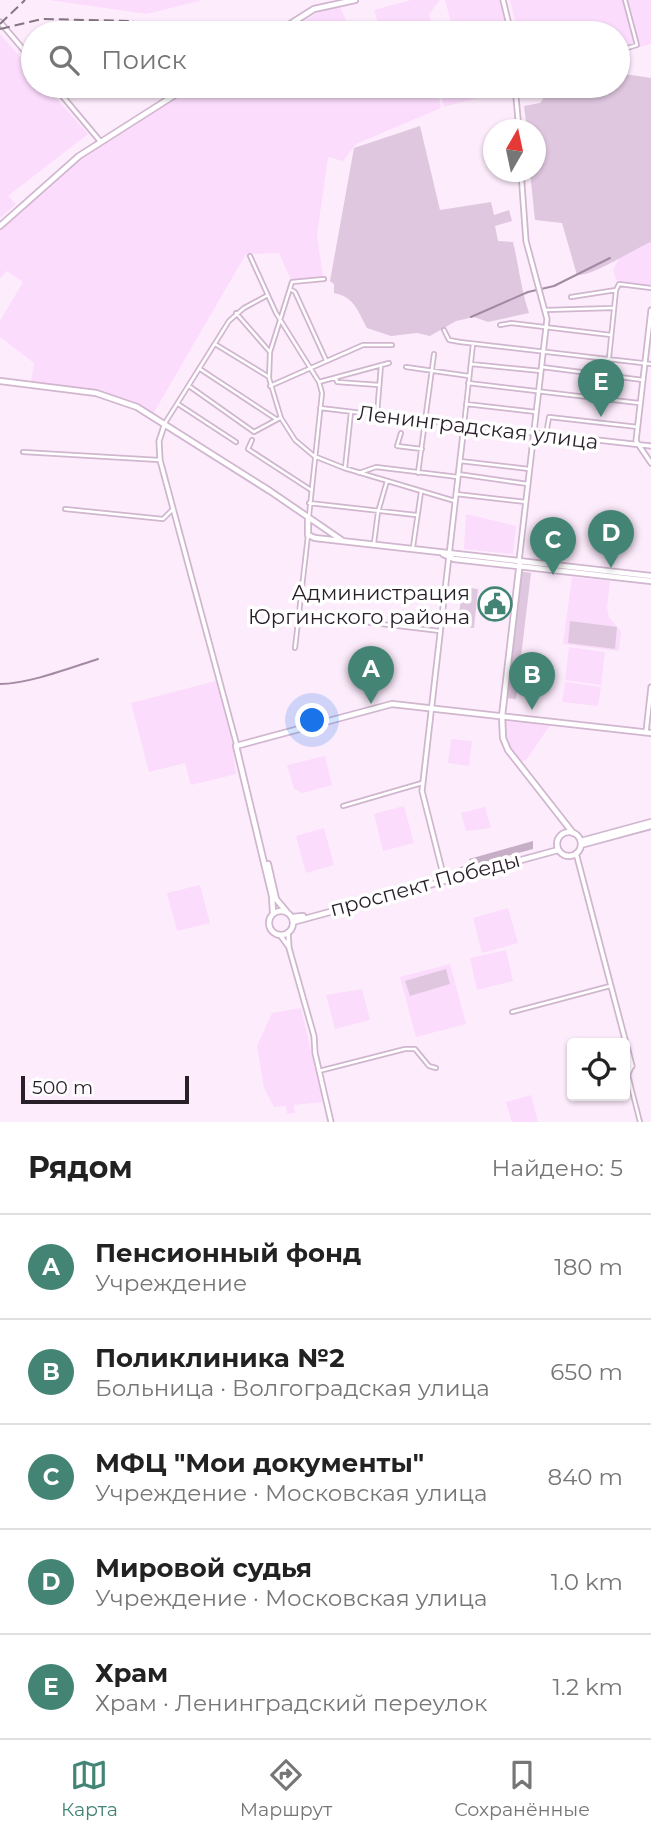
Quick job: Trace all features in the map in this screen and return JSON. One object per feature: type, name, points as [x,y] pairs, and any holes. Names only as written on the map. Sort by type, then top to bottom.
[{"type":"main road","points":[[295,21],[314,9],[355,0]]},
{"type":"main road","points":[[0,226],[64,168],[100,141],[170,98]]},
{"type":"main road","points":[[1,381],[104,395],[137,407],[343,541]]},
{"type":"main road","points":[[309,517],[308,535],[325,540],[442,553],[468,561],[519,564]]},
{"type":"main road","points":[[307,524],[314,521]]},
{"type":"main road","points":[[325,540],[327,533]]},
{"type":"main road","points":[[449,556],[628,576],[651,581]]},
{"type":"main road","points":[[519,564],[501,736],[506,751],[581,843]]},
{"type":"main road","points":[[628,576],[651,576]]},
{"type":"main road","points":[[237,747],[387,705],[648,733]]},
{"type":"main road","points":[[502,717],[648,733]]},
{"type":"main road","points":[[237,747],[276,900],[292,920]]},
{"type":"main road","points":[[237,747],[265,864],[273,913],[269,924],[272,931],[279,935],[288,932],[292,920]]},
{"type":"main road","points":[[558,849],[565,855],[575,854],[581,843],[651,824]]},
{"type":"main road","points":[[558,849],[559,837],[571,832]]},
{"type":"main road","points":[[292,920],[558,849]]},
{"type":"main road","name":"проспект Победы","points":[[292,920],[558,849]]},
{"type":"main road","points":[[273,913],[286,911]]},
{"type":"street","points":[[503,0],[508,21]]},
{"type":"street","points":[[625,0],[637,45],[630,47]]},
{"type":"street","points":[[0,22],[21,47]]},
{"type":"street","points":[[64,98],[100,141]]},
{"type":"street","points":[[516,98],[518,119]]},
{"type":"street","points":[[519,564],[546,327],[546,310],[526,241],[523,182]]},
{"type":"street","points":[[250,256],[281,318],[319,382],[320,408],[309,517]]},
{"type":"street","points":[[324,279],[292,282],[270,352],[270,386],[279,418],[295,440],[314,456],[359,473],[455,501]]},
{"type":"street","points":[[608,358],[615,290],[619,284],[651,288]]},
{"type":"street","points":[[290,289],[295,292],[326,360]]},
{"type":"street","points":[[571,297],[615,290]]},
{"type":"street","points":[[237,747],[160,460],[159,441],[164,424],[236,313],[269,294]]},
{"type":"street","points":[[546,310],[614,308]]},
{"type":"street","points":[[651,310],[637,445],[651,463]]},
{"type":"street","points":[[236,313],[270,352]]},
{"type":"street","points":[[499,325],[546,327],[611,335]]},
{"type":"street","points":[[444,330],[449,340],[473,344],[651,364]]},
{"type":"street","points":[[215,344],[270,378]]},
{"type":"street","points":[[444,878],[422,783],[473,344]]},
{"type":"street","points":[[270,386],[363,345],[392,345]]},
{"type":"street","points":[[418,473],[434,354]]},
{"type":"street","points":[[319,382],[389,363]]},
{"type":"street","points":[[471,364],[643,380]]},
{"type":"street","points":[[377,414],[381,365]]},
{"type":"street","points":[[406,368],[469,376]]},
{"type":"street","points":[[200,369],[279,418]]},
{"type":"street","points":[[336,378],[337,382],[379,385]]},
{"type":"street","points":[[0,388],[1,381]]},
{"type":"street","points":[[468,383],[641,403]]},
{"type":"street","points":[[189,386],[254,432],[279,418]]},
{"type":"street","points":[[178,404],[236,442]]},
{"type":"street","points":[[466,404],[537,412]]},
{"type":"street","name":"Ленинградская улица","points":[[320,408],[651,446]]},
{"type":"street","points":[[344,468],[351,412]]},
{"type":"street","points":[[546,435],[549,416],[638,427]]},
{"type":"street","points":[[401,433],[397,446],[422,449]]},
{"type":"street","points":[[253,440],[248,449],[311,490]]},
{"type":"street","points":[[23,452],[160,460]]},
{"type":"street","points":[[460,461],[530,469]]},
{"type":"street","points":[[359,473],[376,467],[528,484]]},
{"type":"street","points":[[374,545],[378,512],[387,481]]},
{"type":"street","points":[[413,549],[421,492]]},
{"type":"street","points":[[456,494],[526,502]]},
{"type":"street","points":[[309,503],[416,515]]},
{"type":"street","points":[[65,509],[163,519],[173,509]]},
{"type":"street","points":[[295,648],[308,535]]},
{"type":"street","points":[[297,614],[440,631]]},
{"type":"street","points":[[648,733],[651,687]]},
{"type":"street","points":[[344,807],[422,783]]},
{"type":"street","points":[[575,854],[632,1066]]},
{"type":"street","points":[[575,854],[632,1066],[628,1075],[640,1122]]},
{"type":"street","points":[[288,932],[289,948],[312,1024],[331,1122]]},
{"type":"street","points":[[279,935],[289,948]]},
{"type":"street","points":[[512,1012],[610,986]]},
{"type":"street","points":[[319,1071],[405,1049],[415,1049],[429,1066],[436,1068]]},
{"type":"shaded area","points":[[49,0],[202,0],[147,14]]},
{"type":"shaded area","points":[[411,0],[440,0],[429,14],[431,21],[377,21],[374,10]]},
{"type":"shaded area","points":[[445,0],[501,0],[505,21],[451,21]]},
{"type":"shaded area","points":[[510,0],[651,0],[651,44],[630,50],[630,21],[515,21]]},
{"type":"shaded area","points":[[339,6],[347,21],[303,21]]},
{"type":"shaded area","points":[[0,34],[21,58],[21,98],[56,98],[88,134],[8,196],[16,204],[0,218]]},
{"type":"shaded area","points":[[630,75],[651,78],[651,242],[602,267],[577,275],[562,223],[535,220],[531,182],[546,182],[546,119],[526,119],[524,106],[540,103],[544,98],[630,98]]},
{"type":"shaded area","points":[[177,98],[439,98],[441,108],[356,144],[343,161],[328,157],[317,235],[323,277],[291,280],[279,253],[246,254],[153,414],[100,391],[31,382],[34,363],[0,337],[0,321],[23,282],[7,271],[0,278],[0,231],[83,157]]},
{"type":"shaded area","points":[[442,98],[476,98],[444,107]]},
{"type":"shaded area","points":[[420,126],[440,210],[491,202],[494,215],[509,210],[512,221],[495,226],[498,241],[513,242],[529,313],[488,322],[474,317],[456,321],[430,336],[417,333],[391,336],[367,328],[351,302],[334,293],[334,284],[330,281],[354,148]]},
{"type":"shaded area","points":[[651,242],[651,286],[624,283],[616,279],[613,270],[621,255]]},
{"type":"shaded area","points":[[466,514],[516,526],[513,554],[464,549]]},
{"type":"shaded area","points":[[519,571],[531,573],[516,699],[505,698]]},
{"type":"shaded area","points":[[572,577],[610,581],[607,608],[609,617],[621,632],[619,651],[563,644]]},
{"type":"shaded area","points":[[462,587],[478,589],[474,628],[458,626]]},
{"type":"shaded area","points":[[570,621],[617,627],[615,649],[568,643]]},
{"type":"shaded area","points":[[569,647],[605,652],[601,685],[565,680]]},
{"type":"shaded area","points":[[216,681],[232,743],[236,774],[191,785],[185,763],[149,772],[131,703]]},
{"type":"shaded area","points":[[565,682],[601,687],[598,706],[562,702]]},
{"type":"shaded area","points":[[503,721],[550,725],[527,759],[520,762],[504,736]]},
{"type":"shaded area","points":[[451,739],[472,741],[469,766],[448,763]]},
{"type":"shaded area","points":[[325,756],[332,785],[303,793],[294,789],[287,765]]},
{"type":"shaded area","points":[[404,806],[414,843],[383,851],[374,814]]},
{"type":"shaded area","points":[[485,807],[491,828],[466,831],[461,813]]},
{"type":"shaded area","points":[[324,828],[334,865],[306,873],[296,836]]},
{"type":"shaded area","points":[[533,841],[533,849],[452,871],[470,863],[469,859]]},
{"type":"shaded area","points":[[200,885],[210,923],[177,931],[167,893]]},
{"type":"shaded area","points":[[508,908],[518,943],[482,953],[473,918]]},
{"type":"shaded area","points":[[506,950],[513,981],[477,990],[470,958]]},
{"type":"shaded area","points":[[450,964],[466,1024],[416,1037],[400,977]]},
{"type":"shaded area","points":[[446,969],[450,984],[410,996],[405,981]]},
{"type":"shaded area","points":[[362,989],[370,1020],[335,1029],[326,995]]},
{"type":"shaded area","points":[[301,1008],[323,1102],[294,1105],[295,1113],[287,1114],[286,1106],[274,1107],[264,1088],[257,1046],[272,1013]]},
{"type":"shaded area","points":[[531,1095],[538,1122],[512,1122],[506,1102]]},
{"type":"waterway","points":[[471,317],[528,292],[554,286],[610,258]]},
{"type":"waterway","points":[[0,684],[36,678],[98,659]]},
{"type":"railway","points":[[0,24],[25,0]]},
{"type":"railway","points":[[34,21],[134,21]]},
{"type":"railway","points":[[0,29],[21,24]]},
{"type":"place","name":"Храм","points":[[601,417]]},
{"type":"place","name":"Мировой судья","points":[[611,568]]},
{"type":"place","name":"МФЦ \"Мои документы\"","points":[[553,575]]},
{"type":"place","name":"Администрация Юргинского района","points":[[495,604]]},
{"type":"place","name":"Пенсионный фонд","points":[[371,704]]},
{"type":"place","name":"Поликлиника №2","points":[[532,710]]}]
